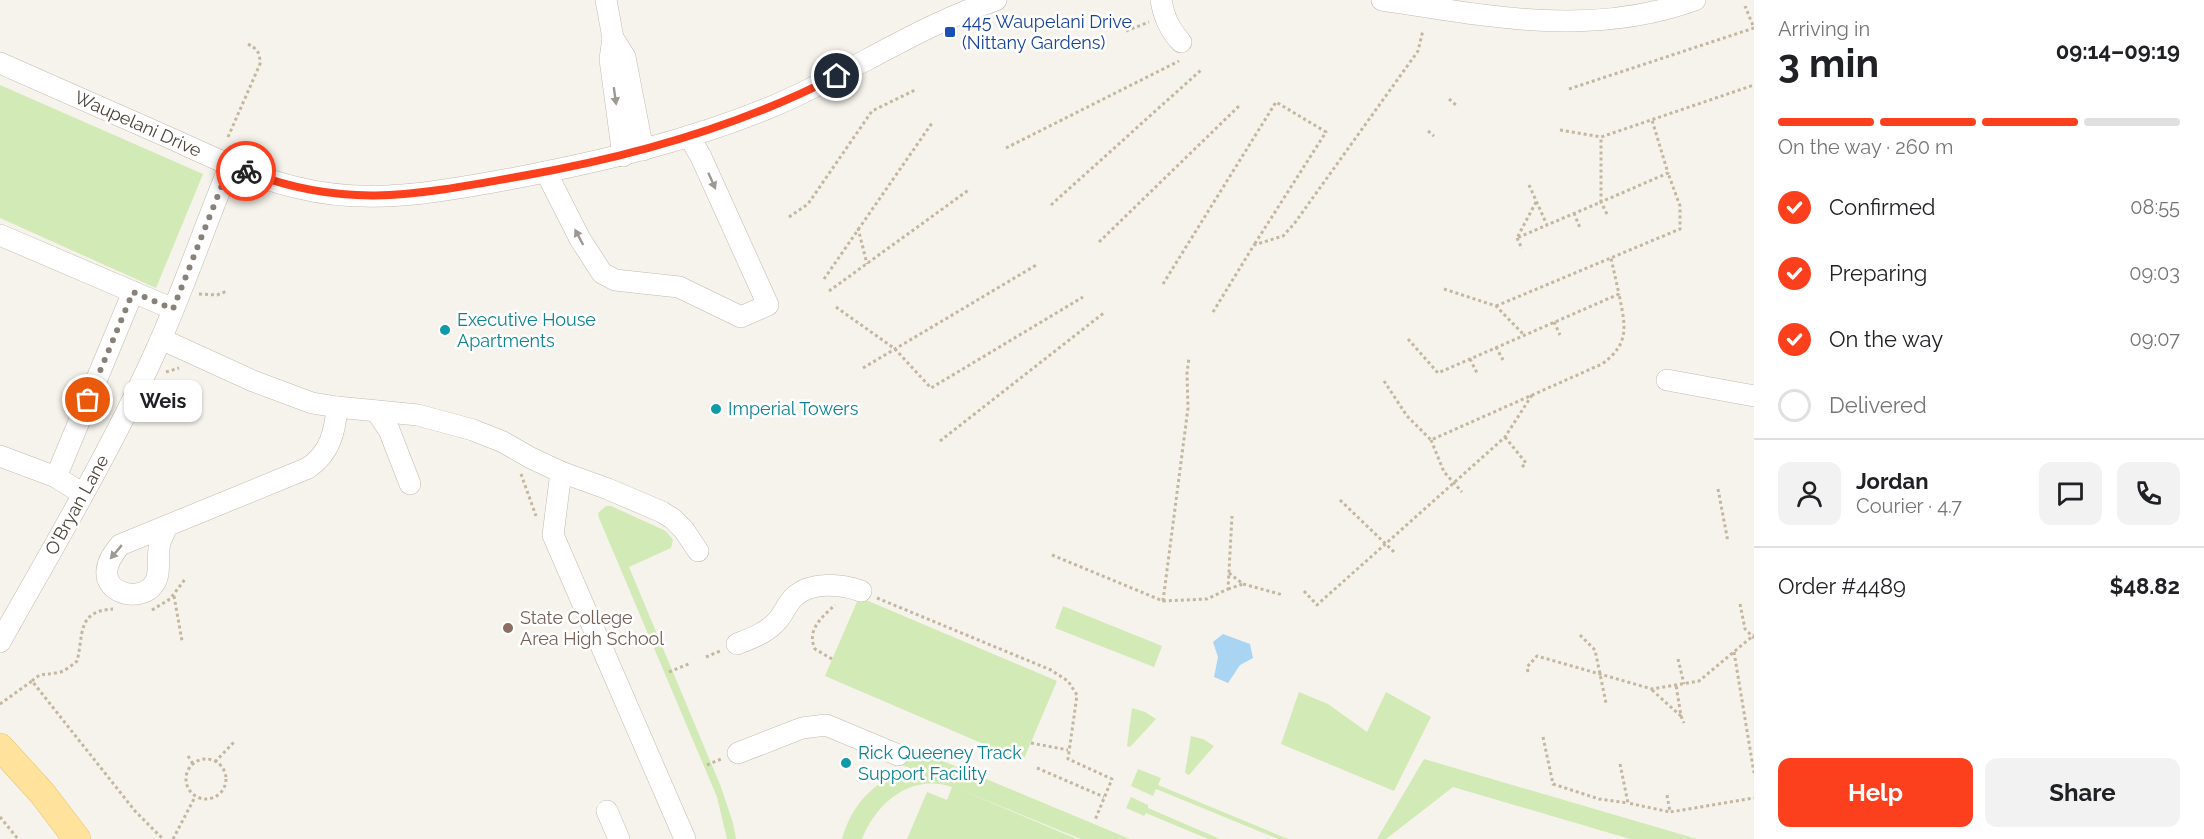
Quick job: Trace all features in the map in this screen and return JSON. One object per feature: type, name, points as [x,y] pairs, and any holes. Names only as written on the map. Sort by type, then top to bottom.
[{"type":"main road","points":[[0,747],[42,793],[77,839]]},
{"type":"street","points":[[606,0],[613,38],[610,59],[633,153]]},
{"type":"street","name":"Waupelani Drive","points":[[0,63],[230,165],[272,181],[333,194],[362,196],[425,193],[546,172],[633,153],[689,136],[779,103],[954,15],[996,0]]},
{"type":"street","points":[[1382,0],[1514,19],[1566,22],[1603,21],[1631,17],[1695,0]]},
{"type":"street","points":[[1162,8],[1170,30],[1184,49]]},
{"type":"street","points":[[546,172],[594,264],[602,273],[615,280],[679,287],[741,318],[768,305],[701,157],[689,136]]},
{"type":"street","name":"O'Bryan Lane","points":[[0,642],[109,447],[161,339],[230,165]]},
{"type":"street","points":[[0,235],[173,309]]},
{"type":"street","points":[[56,477],[133,292]]},
{"type":"street","points":[[161,339],[262,384],[312,403],[337,408],[418,415],[473,430],[503,442],[561,472],[662,512],[674,519],[698,551]]},
{"type":"street","points":[[1667,380],[1754,396]]},
{"type":"street","points":[[167,526],[285,478],[318,462],[330,444],[337,408]]},
{"type":"street","points":[[376,411],[389,430],[410,484]]},
{"type":"street","points":[[0,456],[56,477],[83,494]]},
{"type":"street","points":[[561,472],[553,535],[685,839]]},
{"type":"street","points":[[730,647],[768,629],[778,620],[793,599],[807,589],[822,585],[855,590]]},
{"type":"street","points":[[733,755],[802,728],[826,725],[898,755]]},
{"type":"street","points":[[607,811],[619,839]]},
{"type":"path","points":[[1569,89],[1754,28],[1745,6]]},
{"type":"path","points":[[1126,31],[1162,8]]},
{"type":"path","points":[[1254,245],[1283,236],[1288,231],[1418,51],[1423,30]]},
{"type":"path","points":[[228,137],[260,63],[258,49],[246,43]]},
{"type":"path","points":[[1006,148],[1184,49]]},
{"type":"path","points":[[1051,205],[1201,70]]},
{"type":"path","points":[[1560,130],[1601,137],[1754,85]]},
{"type":"path","points":[[789,217],[808,204],[872,111],[915,90]]},
{"type":"path","points":[[1449,99],[1457,106]]},
{"type":"path","points":[[1163,284],[1276,102],[1326,132],[1213,312]]},
{"type":"path","points":[[1099,242],[1239,106]]},
{"type":"path","points":[[1496,306],[1680,229],[1680,206],[1652,120]]},
{"type":"path","points":[[824,279],[932,123]]},
{"type":"path","points":[[1428,131],[1434,136]]},
{"type":"path","points":[[1601,137],[1601,202],[1607,214]]},
{"type":"path","points":[[1517,238],[1668,173]]},
{"type":"path","points":[[1528,185],[1547,225]]},
{"type":"path","points":[[829,291],[970,189]]},
{"type":"path","points":[[1517,238],[1536,201]]},
{"type":"path","points":[[1574,213],[1580,228]]},
{"type":"path","points":[[858,228],[867,264]]},
{"type":"path","points":[[1517,238],[1522,249]]},
{"type":"path","points":[[1431,440],[1602,364],[1612,356],[1624,338],[1625,325],[1611,258]]},
{"type":"path","points":[[863,368],[1038,264]]},
{"type":"path","points":[[1444,289],[1496,306],[1524,335]]},
{"type":"path","points":[[199,294],[217,295],[227,291]]},
{"type":"path","points":[[1408,339],[1438,373],[1619,294]]},
{"type":"path","points":[[836,307],[895,349],[931,388],[1083,297]]},
{"type":"path","points":[[940,441],[1105,312]]},
{"type":"path","points":[[1554,322],[1560,335]]},
{"type":"path","points":[[1496,347],[1503,360]]},
{"type":"path","points":[[1163,601],[1188,408],[1189,358]]},
{"type":"path","points":[[1470,359],[1477,373]]},
{"type":"path","points":[[1384,381],[1407,416],[1431,440],[1444,472],[1462,492]]},
{"type":"path","points":[[1304,591],[1317,606],[1505,437],[1532,395]]},
{"type":"path","points":[[1505,437],[1526,463],[1521,468]]},
{"type":"path","points":[[1718,489],[1728,542]]},
{"type":"path","points":[[1340,500],[1394,552]]},
{"type":"path","points":[[1228,589],[1232,516]]},
{"type":"path","points":[[1052,555],[1163,601],[1206,599],[1243,584]]},
{"type":"path","points":[[1229,573],[1243,584],[1283,595]]},
{"type":"path","points":[[154,609],[173,595],[186,578]]},
{"type":"path","points":[[832,659],[815,649],[812,635],[814,627],[855,590],[1051,670],[1068,681],[1077,695],[1068,759],[1112,779],[1095,819]]},
{"type":"path","points":[[173,595],[182,641]]},
{"type":"path","points":[[1528,672],[1527,667],[1537,656],[1652,689],[1699,681],[1753,637],[1745,629],[1740,604]]},
{"type":"path","points":[[0,704],[38,675],[63,671],[77,661],[81,631],[87,619]]},
{"type":"path","points":[[1580,635],[1595,650],[1606,703]]},
{"type":"path","points":[[706,657],[730,647]]},
{"type":"path","points":[[1734,652],[1754,773]]},
{"type":"path","points":[[1678,659],[1684,684]]},
{"type":"path","points":[[669,672],[692,663]]},
{"type":"path","points":[[32,681],[135,811],[163,839]]},
{"type":"path","points":[[1676,685],[1683,723]]},
{"type":"path","points":[[1652,689],[1681,716]]},
{"type":"path","points":[[1543,737],[1553,784],[1599,799],[1670,812],[1754,798]]},
{"type":"path","points":[[215,762],[234,742]]},
{"type":"path","points":[[1031,743],[1068,752]]},
{"type":"path","points":[[707,765],[733,755]]},
{"type":"path","points":[[188,756],[193,764]]},
{"type":"path","points":[[206,759],[215,762],[223,769],[226,775],[224,789],[219,795],[208,800],[195,797],[187,787],[186,781],[186,774],[193,764],[206,759]]},
{"type":"path","points":[[1620,764],[1628,803]]},
{"type":"path","points":[[1037,768],[1104,797]]},
{"type":"path","points":[[219,795],[224,798]]},
{"type":"path","points":[[1667,795],[1670,812]]},
{"type":"path","points":[[173,839],[195,797]]},
{"type":"path","points":[[0,817],[18,839]]},
{"type":"green space","points":[[0,85],[203,174],[156,288],[0,218]]},
{"type":"green space","points":[[606,506],[611,506],[666,531],[673,540],[671,548],[629,567],[721,787],[736,839],[727,839],[717,797],[599,518],[598,513]]},
{"type":"green space","points":[[859,597],[1057,681],[1023,761],[825,676]]},
{"type":"green space","points":[[1063,606],[1162,646],[1154,667],[1055,628]]},
{"type":"green space","points":[[1299,692],[1328,704],[1367,732],[1386,692],[1431,717],[1394,791],[1281,744]]},
{"type":"green space","points":[[1132,708],[1156,719],[1130,747],[1127,746]]},
{"type":"green space","points":[[1191,736],[1203,739],[1214,746],[1189,775],[1185,773]]},
{"type":"green space","points":[[902,744],[1130,839],[1081,839],[954,787],[1077,839],[907,839],[927,792],[947,800],[952,787],[923,784],[897,794],[886,803],[868,826],[862,839],[842,839],[852,815],[867,795],[875,787],[909,768],[895,762]]},
{"type":"green space","points":[[1424,759],[1697,839],[1630,839],[1453,787],[1386,839],[1377,839]]},
{"type":"green space","points":[[1138,769],[1161,778],[1158,785],[1288,839],[1278,839],[1156,789],[1153,796],[1131,786]]},
{"type":"green space","points":[[1131,797],[1148,805],[1148,808],[1220,839],[1208,839],[1146,813],[1144,816],[1126,808]]},
{"type":"water","points":[[1223,634],[1250,644],[1253,658],[1240,665],[1228,683],[1214,677],[1218,657],[1213,642]]},
{"type":"way so far","points":[[88,400],[133,292],[173,309],[230,165],[246,171]]},
{"type":"place","name":"445 Waupelani Drive (Nittany Gardens)","points":[[950,32]]},
{"type":"place","name":"Executive House Apartments","points":[[445,330]]},
{"type":"place","name":"Weis","points":[[88,400]]},
{"type":"place","name":"Imperial Towers","points":[[716,409]]},
{"type":"place","name":"State College Area High School","points":[[508,628]]},
{"type":"place","name":"Rick Queeney Track Support Facility","points":[[846,763]]},
{"type":"route","points":[[246,171],[302,189],[333,194],[392,196],[449,190],[593,163],[663,145],[759,112],[837,76]]}]
